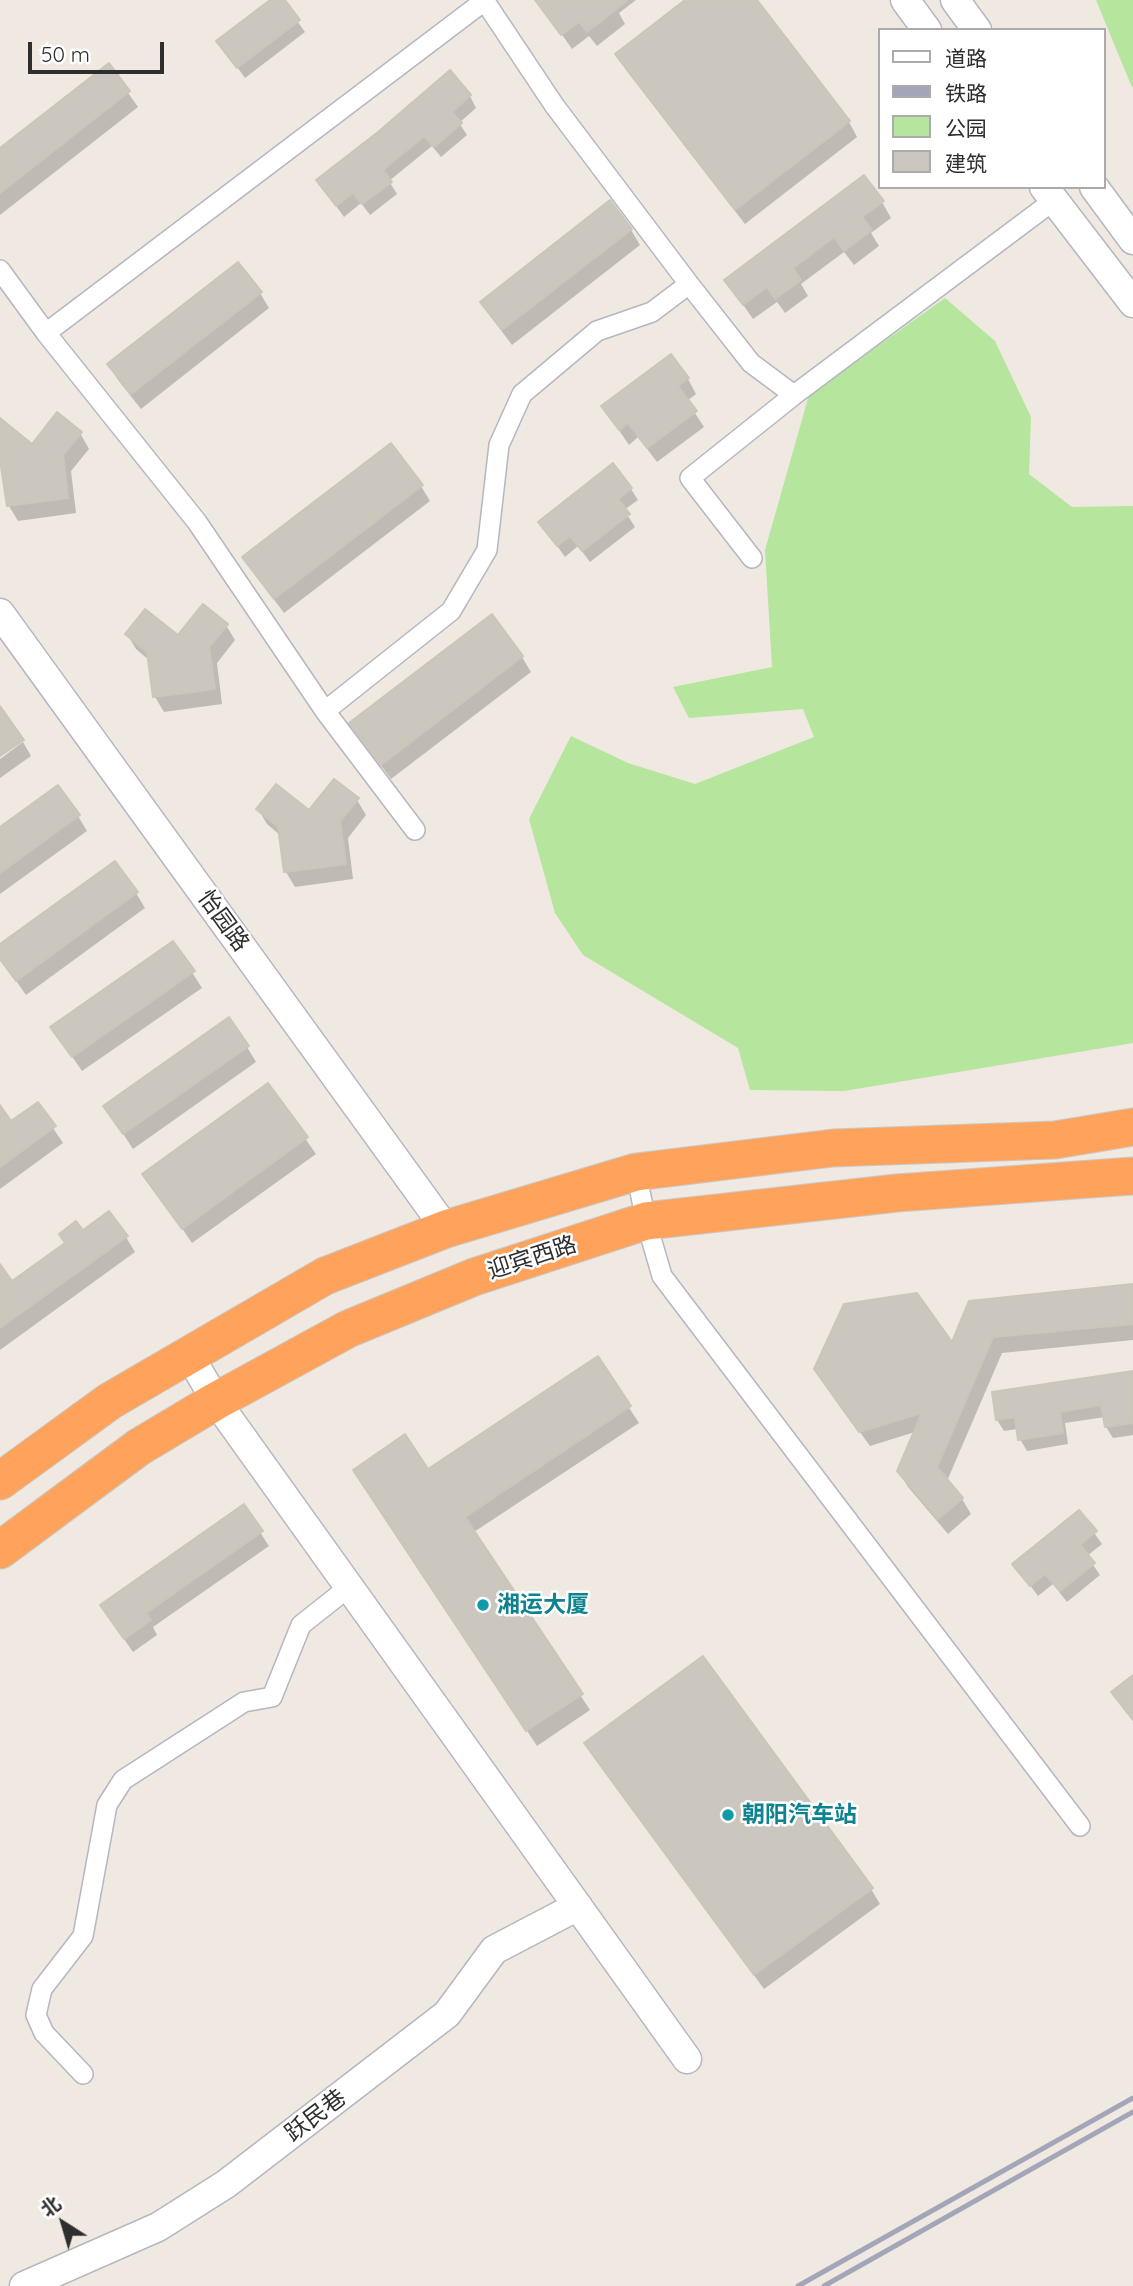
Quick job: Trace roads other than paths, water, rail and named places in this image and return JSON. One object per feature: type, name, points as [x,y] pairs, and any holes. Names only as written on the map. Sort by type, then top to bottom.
[{"type":"highway","points":[[0,1481],[110,1401],[325,1276],[446,1229],[636,1172],[833,1148],[1055,1140],[1133,1128]]},
{"type":"highway","name":"迎宾西路","points":[[0,1550],[139,1447],[216,1401],[348,1329],[474,1277],[646,1221],[897,1193],[1133,1176]]},
{"type":"street","points":[[905,0],[926,28]]},
{"type":"street","points":[[955,0],[976,28]]},
{"type":"street","points":[[46,333],[484,1],[554,105],[689,284],[751,363],[794,396]]},
{"type":"street","points":[[1095,189],[1133,240]]},
{"type":"street","points":[[752,558],[690,478],[1049,194],[1133,303]]},
{"type":"street","points":[[0,270],[46,333],[197,522],[325,711],[415,830]]},
{"type":"street","points":[[325,711],[451,611],[487,550],[499,445],[522,394],[597,331],[652,312],[689,284]]},
{"type":"street","name":"怡园路","points":[[0,612],[446,1229]]},
{"type":"street","points":[[636,1172],[646,1221],[662,1276],[1080,1826]]},
{"type":"street","points":[[189,1355],[216,1401],[687,2059]]},
{"type":"street","points":[[83,2074],[44,2032],[36,2015],[42,1989],[83,1936],[107,1805],[124,1780],[134,1773],[244,1702],[272,1697],[301,1625],[349,1587]]},
{"type":"street","name":"跃民巷","points":[[24,2286],[158,2227],[226,2184],[447,2014],[494,1950],[578,1906]]},
{"type":"railway","points":[[798,2286],[1133,2098]]},
{"type":"railway","points":[[824,2286],[1133,2112]]},
{"type":"place","name":"湘运大厦","points":[[483,1605]]},
{"type":"place","name":"朝阳汽车站","points":[[728,1815]]}]
